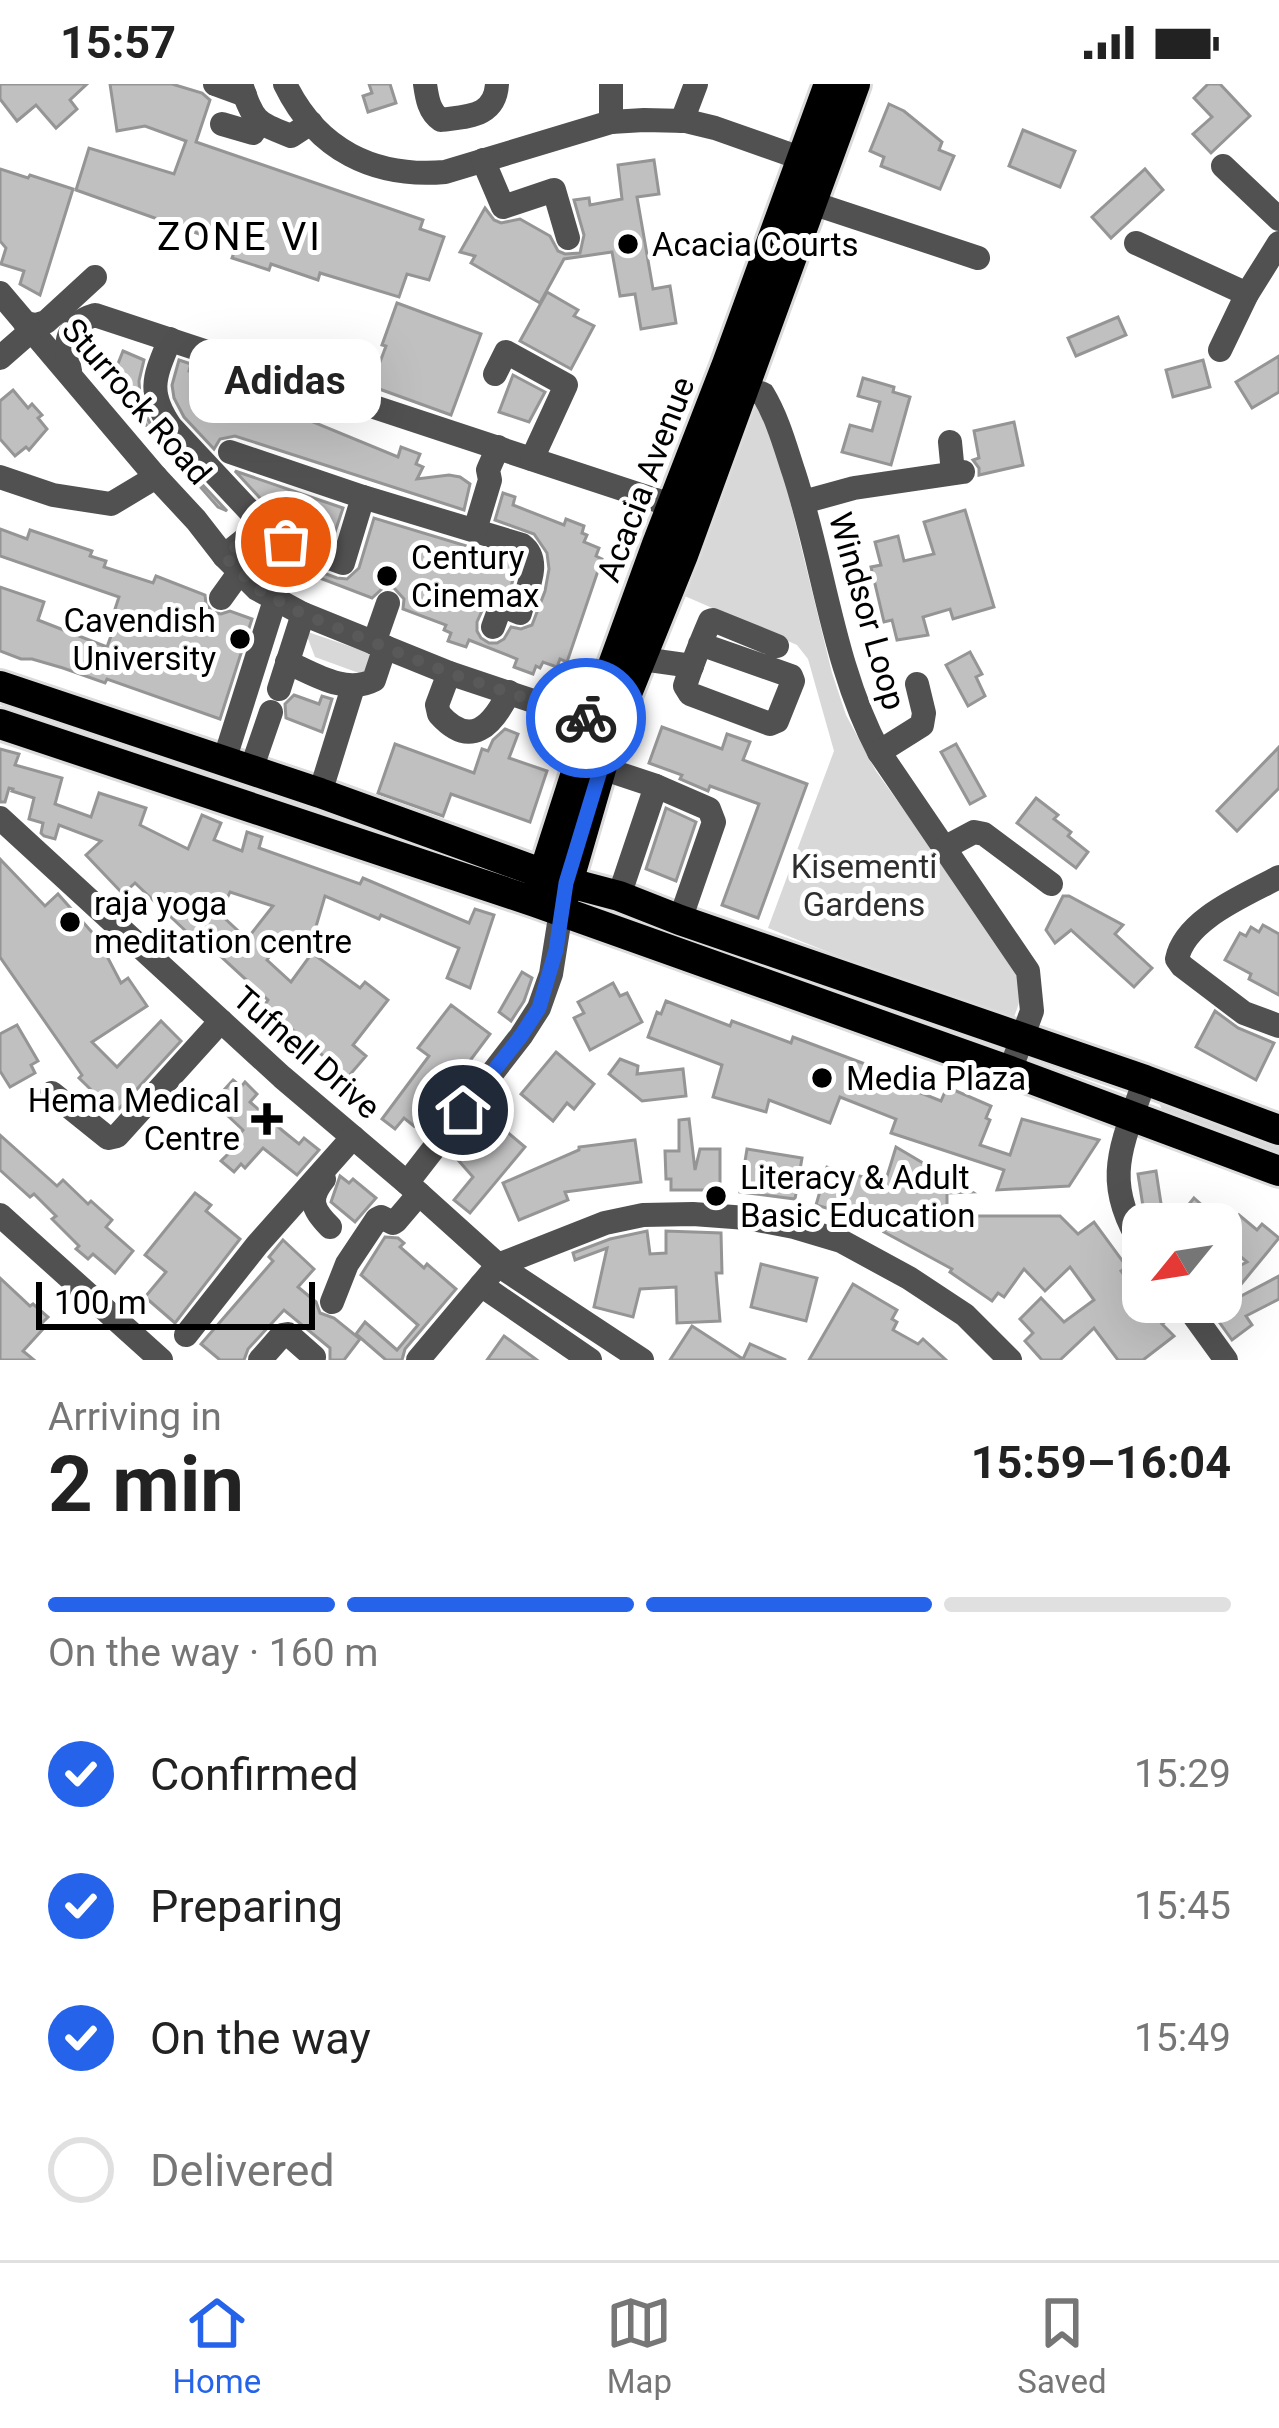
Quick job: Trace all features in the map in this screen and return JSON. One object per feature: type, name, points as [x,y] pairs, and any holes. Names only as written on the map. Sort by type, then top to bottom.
[{"type":"main road","name":"Acacia Avenue","points":[[553,900],[603,724],[685,510],[745,388],[812,203],[813,163],[829,84]]},
{"type":"main road","name":"Acacia Avenue","points":[[553,900],[599,767],[603,724],[642,659],[727,364],[813,163],[855,84]]},
{"type":"main road","points":[[0,686],[320,793],[553,900],[619,896],[1279,1130]]},
{"type":"main road","points":[[0,724],[553,900],[1279,1171]]},
{"type":"street","points":[[215,84],[243,89],[258,123],[291,136],[311,123]]},
{"type":"street","points":[[285,84],[321,135],[356,160],[391,171],[446,172],[611,122],[682,121],[742,135],[813,163]]},
{"type":"street","points":[[425,84],[429,104],[441,120],[488,110],[497,84]]},
{"type":"street","points":[[610,84],[611,122]]},
{"type":"street","points":[[682,121],[696,84]]},
{"type":"street","points":[[222,124],[253,134],[258,123]]},
{"type":"street","points":[[483,160],[503,207],[554,190],[568,238]]},
{"type":"street","points":[[1223,166],[1279,219]]},
{"type":"street","points":[[812,203],[978,258]]},
{"type":"street","points":[[1136,243],[1247,294]]},
{"type":"street","points":[[1220,350],[1279,243]]},
{"type":"street","points":[[0,358],[28,326],[46,322],[95,278]]},
{"type":"street","name":"Sturrock Road","points":[[0,293],[257,589],[303,614],[449,673],[603,724]]},
{"type":"street","points":[[70,375],[68,334],[86,318],[102,316],[685,510]]},
{"type":"street","points":[[170,339],[155,377],[159,410],[275,538],[343,563],[363,497]]},
{"type":"street","points":[[495,374],[506,352],[566,385],[532,459]]},
{"type":"street","name":"Windsor Loop","points":[[745,388],[763,394],[774,412],[803,502],[859,716],[1028,971],[1032,1011],[1010,1071]]},
{"type":"street","points":[[803,502],[854,488],[958,472],[950,442]]},
{"type":"street","points":[[475,530],[490,480],[488,470],[498,448]]},
{"type":"street","points":[[230,452],[521,545],[534,559],[520,613],[501,605],[493,627]]},
{"type":"street","points":[[0,477],[53,495],[111,503],[156,477]]},
{"type":"street","points":[[221,598],[231,564],[263,525]]},
{"type":"street","points":[[237,766],[275,600]]},
{"type":"street","points":[[287,662],[353,687],[374,680],[388,603]]},
{"type":"street","points":[[237,766],[275,700],[303,614]]},
{"type":"street","points":[[642,659],[696,655],[713,620],[777,646]]},
{"type":"street","points":[[449,673],[437,705],[439,714],[460,731],[488,726],[509,692]]},
{"type":"street","points":[[879,752],[922,725],[924,713],[916,684]]},
{"type":"street","points":[[320,793],[353,687]]},
{"type":"street","points":[[599,767],[709,809],[715,822],[680,920]]},
{"type":"street","points":[[619,896],[656,786]]},
{"type":"street","name":"Tufnell Drive","points":[[0,818],[412,1188],[489,1275],[642,1360]]},
{"type":"street","points":[[944,848],[974,832],[984,834],[1051,884]]},
{"type":"street","points":[[1279,878],[1210,914],[1179,948],[1177,959],[1244,1013],[1279,1026]]},
{"type":"street","points":[[332,1302],[347,1264],[377,1219],[395,1222],[412,1188],[539,1008],[550,974],[553,900]]},
{"type":"street","points":[[52,1093],[108,1138],[116,1136],[221,1021]]},
{"type":"street","points":[[1122,1206],[1117,1171],[1123,1139],[1145,1080]]},
{"type":"street","points":[[329,1227],[320,1218],[314,1192],[355,1139]]},
{"type":"street","points":[[186,1336],[257,1244],[355,1139]]},
{"type":"street","points":[[0,1215],[161,1360]]},
{"type":"street","points":[[418,1360],[489,1275],[579,1231],[643,1215],[747,1217],[842,1241],[909,1277],[964,1315],[1010,1360]]},
{"type":"street","points":[[489,1275],[590,1360]]},
{"type":"street","points":[[1199,1323],[1226,1360]]},
{"type":"street","points":[[260,1360],[281,1335],[288,1334],[314,1357]]},
{"type":"green space","name":"Kisementi Gardens","points":[[753,400],[764,407],[780,460],[846,715],[876,771],[1011,962],[1021,986],[1011,1025],[768,928],[834,751],[808,659],[797,645],[680,594]]},
{"type":"green space","points":[[305,631],[384,658],[367,676],[315,657]]},
{"type":"green space","points":[[1162,1099],[1279,1140],[1279,1155],[1163,1112]]},
{"type":"building","points":[[0,84],[87,84],[70,100],[77,109],[56,128],[36,105],[17,121],[0,99]]},
{"type":"building","points":[[110,84],[172,84],[202,93],[210,100],[196,142],[423,220],[420,229],[444,237],[429,280],[407,274],[399,297],[320,273],[318,280],[271,264],[269,270],[232,258],[236,247],[76,190],[89,148],[174,174],[186,141],[145,126],[117,131]]},
{"type":"building","points":[[369,84],[390,84],[396,103],[368,112],[363,96],[372,93]]},
{"type":"building","points":[[1208,84],[1220,84],[1250,116],[1211,153],[1193,134],[1212,117],[1194,98]]},
{"type":"building","points":[[889,104],[942,142],[939,150],[954,156],[940,189],[881,166],[884,157],[870,151]]},
{"type":"building","points":[[1023,130],[1075,151],[1060,187],[1009,166]]},
{"type":"building","points":[[654,160],[659,194],[637,197],[653,289],[670,286],[676,323],[641,329],[635,294],[620,296],[612,252],[564,259],[540,303],[471,263],[475,256],[460,252],[485,208],[494,220],[520,219],[550,236],[558,251],[580,253],[584,235],[574,200],[589,198],[590,205],[622,199],[618,165]]},
{"type":"building","points":[[0,169],[73,189],[40,295],[20,284],[24,271],[1,264],[6,248],[0,241]]},
{"type":"building","points":[[1145,169],[1163,190],[1111,238],[1092,217]]},
{"type":"building","points":[[547,292],[578,310],[574,316],[594,326],[571,369],[520,341]]},
{"type":"building","points":[[397,303],[481,334],[451,415],[371,386]]},
{"type":"building","points":[[1118,317],[1126,335],[1076,356],[1068,338]]},
{"type":"building","points":[[123,351],[144,360],[140,396],[157,436],[227,511],[218,507],[110,384]]},
{"type":"building","points":[[1279,356],[1279,392],[1252,408],[1236,382]]},
{"type":"building","points":[[179,360],[191,364],[189,371],[398,457],[401,447],[420,454],[416,464],[423,467],[417,479],[449,475],[470,484],[464,510],[235,436],[220,439],[214,449],[184,417],[174,398],[172,385]]},
{"type":"building","points":[[1203,360],[1210,387],[1173,397],[1166,370]]},
{"type":"building","points":[[513,375],[545,392],[529,422],[499,412]]},
{"type":"building","points":[[863,378],[910,397],[891,465],[842,452],[850,425],[872,431],[880,402],[858,396]]},
{"type":"building","points":[[13,390],[28,408],[32,404],[42,415],[38,418],[47,429],[29,450],[26,447],[15,456],[0,439],[0,401]]},
{"type":"building","points":[[1014,422],[1023,465],[979,475],[973,460],[979,458],[974,431]]},
{"type":"building","points":[[235,471],[343,508],[332,541],[284,524]]},
{"type":"building","points":[[503,493],[515,497],[513,505],[564,525],[566,519],[584,526],[584,542],[599,548],[596,556],[602,559],[567,662],[560,659],[557,667],[543,662],[533,674],[514,667],[517,659],[469,640],[466,647],[448,641],[451,633],[444,630],[446,625],[403,609],[404,599],[394,588],[384,587],[372,598],[275,561],[277,556],[347,579],[359,568],[374,518],[513,560],[516,568],[510,591],[490,593],[477,622],[481,638],[497,643],[511,627],[532,625],[549,569],[547,553],[534,534],[495,520]]},
{"type":"building","points":[[965,510],[994,607],[953,619],[950,609],[923,617],[928,635],[897,640],[892,620],[884,622],[871,567],[881,565],[875,542],[898,536],[904,561],[934,554],[924,522]]},
{"type":"building","points":[[0,529],[27,539],[30,530],[92,551],[90,556],[106,561],[104,567],[153,583],[156,576],[205,595],[212,612],[230,611],[252,619],[220,719],[107,679],[105,683],[0,651],[0,587],[44,602],[38,620],[107,647],[119,597],[0,556]]},
{"type":"building","points":[[970,652],[982,674],[976,677],[985,696],[968,706],[946,665]]},
{"type":"building","points":[[294,695],[319,704],[322,696],[332,699],[322,732],[286,718],[285,704]]},
{"type":"building","points":[[662,727],[722,749],[727,734],[750,742],[743,760],[807,784],[758,918],[722,905],[759,804],[710,786],[708,791],[649,763]]},
{"type":"building","points":[[505,729],[518,734],[509,758],[547,771],[530,822],[451,794],[443,816],[378,793],[395,744],[474,773],[482,749],[488,751]]},
{"type":"building","points":[[956,744],[985,796],[970,804],[941,752]]},
{"type":"building","points":[[1279,747],[1279,788],[1237,831],[1217,811]]},
{"type":"building","points":[[0,749],[19,754],[15,765],[62,778],[55,804],[91,817],[99,793],[146,808],[140,825],[188,849],[202,815],[221,823],[214,840],[242,851],[247,832],[262,837],[259,848],[360,884],[363,878],[469,923],[475,909],[494,915],[470,988],[447,978],[459,948],[325,896],[312,940],[287,932],[267,960],[291,982],[312,953],[360,988],[365,982],[388,1000],[353,1045],[366,1056],[348,1077],[288,1026],[284,1031],[268,1019],[273,1013],[264,1006],[268,1000],[215,951],[219,946],[199,928],[191,936],[135,883],[123,894],[86,855],[101,841],[59,825],[55,839],[44,836],[43,823],[29,819],[34,798],[13,789],[0,802]],"holes":[[[230,892],[273,906],[247,939],[220,914]]]},
{"type":"building","points":[[1036,798],[1058,815],[1054,819],[1088,852],[1076,868],[1017,823]]},
{"type":"building","points":[[666,808],[696,822],[676,881],[646,869]]},
{"type":"building","points":[[0,859],[45,906],[58,894],[98,939],[121,983],[128,978],[147,1006],[92,1042],[117,1067],[161,1021],[181,1041],[115,1113],[79,1078],[82,1075],[0,957]]},
{"type":"building","points":[[1063,896],[1123,925],[1115,934],[1152,968],[1134,987],[1071,930],[1055,943],[1046,930]]},
{"type":"building","points":[[1263,925],[1279,934],[1279,995],[1225,960],[1240,933],[1246,936],[1251,927],[1259,932]]},
{"type":"building","points":[[522,972],[532,978],[511,1021],[499,1012]]},
{"type":"building","points":[[613,983],[620,996],[627,993],[642,1022],[590,1050],[574,1018],[584,1013],[578,1002]]},
{"type":"building","points":[[666,1001],[730,1026],[732,1021],[791,1043],[793,1037],[865,1064],[863,1070],[941,1101],[947,1087],[991,1106],[980,1145],[1010,1155],[1022,1119],[1099,1140],[1069,1186],[997,1190],[1004,1170],[891,1133],[896,1119],[840,1097],[830,1123],[769,1100],[766,1112],[713,1097],[722,1065],[648,1037]]},
{"type":"building","points":[[451,1005],[490,1034],[457,1078],[445,1068],[425,1093],[434,1100],[414,1126],[404,1118],[395,1129],[382,1119],[429,1056],[418,1048]]},
{"type":"building","points":[[1215,1011],[1238,1028],[1274,1043],[1256,1080],[1196,1047]]},
{"type":"building","points":[[17,1025],[38,1061],[31,1065],[35,1073],[10,1087],[0,1071],[0,1034]]},
{"type":"building","points":[[556,1052],[594,1084],[574,1109],[567,1103],[553,1121],[521,1094]]},
{"type":"building","points":[[620,1059],[638,1066],[637,1074],[683,1069],[686,1096],[642,1101],[609,1074]]},
{"type":"building","points":[[233,1080],[241,1087],[245,1082],[257,1094],[250,1102],[283,1131],[299,1144],[304,1138],[319,1150],[297,1175],[263,1148],[245,1168],[241,1164],[234,1172],[221,1161],[243,1130],[213,1102]]},
{"type":"building","points":[[689,1119],[695,1170],[700,1149],[720,1149],[720,1190],[671,1190],[671,1179],[666,1179],[665,1151],[679,1151],[679,1120]]},
{"type":"building","points":[[489,1123],[497,1129],[500,1126],[525,1147],[470,1213],[454,1200],[473,1177],[458,1160]]},
{"type":"building","points":[[0,1135],[57,1186],[63,1180],[112,1220],[106,1227],[133,1251],[115,1273],[93,1254],[88,1259],[76,1249],[79,1246],[52,1219],[56,1216],[0,1170]]},
{"type":"building","points":[[635,1140],[641,1182],[565,1192],[568,1200],[519,1220],[503,1183],[579,1147]]},
{"type":"building","points":[[896,1147],[972,1192],[947,1193],[947,1216],[1060,1216],[1078,1234],[1094,1222],[1122,1260],[1122,1323],[1163,1323],[1174,1336],[1143,1360],[1118,1360],[1094,1328],[1060,1360],[1042,1360],[1025,1341],[1033,1333],[1020,1319],[1041,1298],[1064,1322],[1094,1300],[1070,1267],[1045,1291],[1024,1269],[1004,1297],[998,1293],[992,1301],[952,1269],[884,1232],[888,1226],[816,1205],[827,1167],[885,1183]]},
{"type":"building","points":[[747,1149],[802,1158],[795,1199],[740,1192]]},
{"type":"building","points":[[1156,1171],[1161,1203],[1142,1203],[1138,1174]]},
{"type":"building","points":[[340,1176],[349,1183],[353,1179],[376,1198],[355,1222],[331,1202]]},
{"type":"building","points":[[195,1193],[211,1205],[206,1211],[240,1239],[175,1323],[145,1297],[166,1272],[145,1255]]},
{"type":"building","points":[[1242,1218],[1257,1230],[1262,1224],[1279,1238],[1242,1283],[1242,1264],[1247,1262],[1242,1258]]},
{"type":"building","points":[[647,1231],[650,1254],[666,1253],[666,1231],[721,1233],[722,1273],[716,1273],[720,1321],[677,1323],[676,1287],[640,1289],[633,1317],[594,1307],[607,1248],[575,1260],[573,1253]]},
{"type":"building","points":[[385,1237],[398,1238],[404,1243],[400,1247],[456,1289],[405,1349],[402,1360],[386,1360],[356,1334],[365,1322],[397,1350],[418,1325],[361,1275]]},
{"type":"building","points":[[283,1240],[314,1269],[298,1287],[316,1302],[320,1313],[360,1339],[344,1360],[330,1360],[330,1348],[284,1310],[248,1349],[244,1360],[220,1360],[201,1344],[273,1261],[269,1257]]},
{"type":"building","points":[[761,1264],[817,1278],[806,1321],[751,1307]]},
{"type":"building","points":[[1279,1276],[1279,1299],[1246,1316],[1252,1325],[1232,1340],[1220,1323],[1242,1323],[1242,1296]]},
{"type":"building","points":[[0,1278],[48,1317],[23,1351],[34,1360],[0,1360]]},
{"type":"building","points":[[853,1284],[897,1310],[893,1330],[918,1344],[923,1339],[946,1360],[809,1360]]},
{"type":"building","points":[[692,1326],[743,1359],[750,1344],[786,1360],[670,1360]]},
{"type":"building","points":[[504,1336],[537,1360],[487,1360]]},
{"type":"way so far","points":[[286,542],[263,525],[224,556],[257,589],[303,614],[449,673],[586,718]]},
{"type":"place","name":"Acacia Courts","points":[[628,244]]},
{"type":"place","name":"Adidas","points":[[286,542]]},
{"type":"place","name":"Century Cinemax","points":[[387,576]]},
{"type":"place","name":"Cavendish University","points":[[240,639]]},
{"type":"place","name":"raja yoga meditation centre","points":[[70,922]]},
{"type":"place","name":"Media Plaza","points":[[822,1078]]},
{"type":"place","name":"Hema Medical Centre","points":[[267,1119]]},
{"type":"place","name":"Literacy & Adult Basic Education","points":[[716,1196]]},
{"type":"district","name":"ZONE VI","points":[[240,236]]},
{"type":"route","points":[[463,1110],[539,1008],[550,974],[566,883],[613,728],[586,718]]}]
